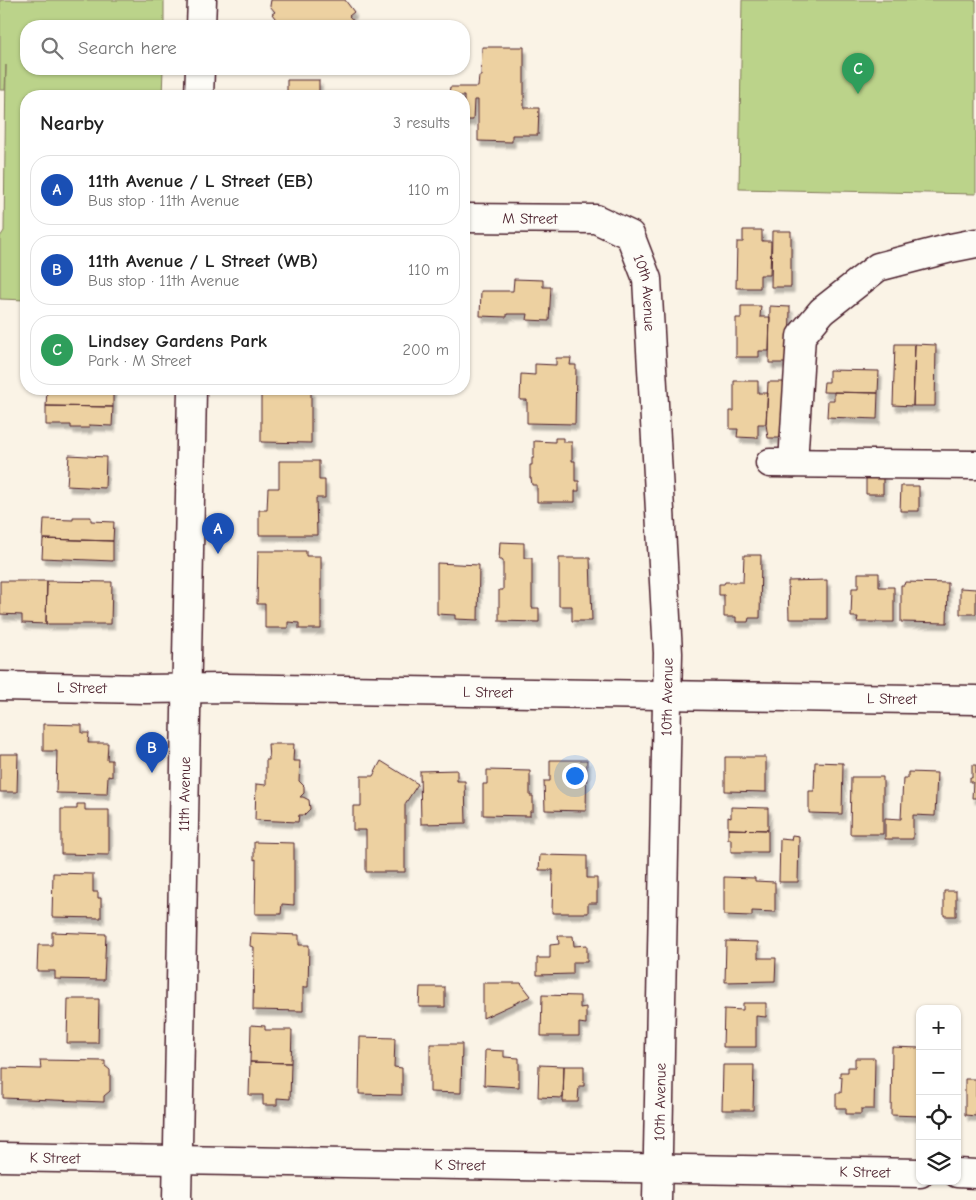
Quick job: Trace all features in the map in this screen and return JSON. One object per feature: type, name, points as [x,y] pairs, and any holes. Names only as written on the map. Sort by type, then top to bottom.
[{"type":"street","points":[[201,20],[202,0]]},
{"type":"street","points":[[199,90],[200,75]]},
{"type":"street","name":"M Street","points":[[470,218],[596,219]]},
{"type":"street","name":"10th Avenue","points":[[596,219],[630,235],[647,279],[668,653],[657,1200]]},
{"type":"street","points":[[976,243],[878,267],[822,311],[801,336],[782,463],[976,465]]},
{"type":"street","name":"11th Avenue","points":[[176,1200],[192,395]]},
{"type":"street","name":"L Street","points":[[0,686],[976,700]]},
{"type":"street","name":"K Street","points":[[0,1157],[916,1173]]},
{"type":"street","points":[[961,1174],[976,1174]]},
{"type":"green space","points":[[0,0],[164,0],[164,20],[20,20],[20,75],[163,75],[162,90],[20,90],[20,300],[0,299],[0,237],[4,231],[6,65],[5,90],[0,90]]},
{"type":"green space","points":[[742,0],[976,0],[976,194],[739,189]]},
{"type":"building","points":[[271,0],[345,0],[354,12],[349,16],[353,20],[276,20],[272,14],[275,12],[270,6]]},
{"type":"building","points":[[482,47],[524,47],[524,108],[539,108],[538,135],[512,135],[512,142],[478,141],[478,100],[474,100],[473,120],[470,120],[470,90],[450,90],[450,87],[478,87],[479,76],[481,76]]},
{"type":"building","points":[[287,80],[319,80],[319,90],[287,90]]},
{"type":"building","points":[[743,230],[762,230],[762,241],[771,241],[770,275],[760,275],[760,288],[736,288],[737,242],[743,242]]},
{"type":"building","points":[[772,231],[791,231],[791,287],[771,287]]},
{"type":"building","points":[[514,279],[543,280],[543,287],[551,287],[549,321],[527,320],[528,314],[507,314],[507,317],[480,316],[481,291],[513,291]]},
{"type":"building","points":[[741,306],[761,306],[760,317],[770,317],[769,351],[759,351],[759,357],[736,357],[736,318],[741,318]]},
{"type":"building","points":[[770,306],[790,307],[789,363],[769,363]]},
{"type":"building","points":[[895,344],[915,344],[913,406],[893,405]]},
{"type":"building","points":[[915,344],[936,345],[935,406],[913,406]]},
{"type":"building","points":[[556,358],[571,358],[570,365],[576,365],[575,424],[527,423],[527,400],[520,400],[521,374],[535,375],[535,364],[556,365]]},
{"type":"building","points":[[829,370],[879,371],[878,393],[823,392],[824,382],[829,382]]},
{"type":"building","points":[[734,381],[758,381],[758,393],[768,393],[766,424],[758,424],[758,438],[737,437],[738,429],[730,429],[730,411],[734,411]]},
{"type":"building","points":[[768,382],[789,382],[788,438],[768,438],[766,424]]},
{"type":"building","points":[[834,392],[878,393],[877,419],[827,417],[828,400],[834,400]]},
{"type":"building","points":[[47,395],[113,395],[113,407],[46,406]]},
{"type":"building","points":[[261,395],[311,395],[311,443],[261,442]]},
{"type":"building","points":[[46,406],[113,407],[112,426],[89,425],[89,428],[71,428],[71,425],[46,425]]},
{"type":"building","points":[[555,438],[563,438],[563,442],[572,442],[572,461],[575,461],[575,481],[579,481],[579,491],[575,491],[575,502],[537,502],[537,485],[532,485],[530,478],[530,465],[532,465],[532,458],[534,458],[534,441],[555,442]]},
{"type":"building","points":[[69,455],[106,457],[105,488],[67,486]]},
{"type":"building","points":[[279,461],[319,461],[319,480],[325,480],[325,498],[316,498],[317,535],[259,535],[259,510],[267,510],[268,488],[279,488]]},
{"type":"building","points":[[866,473],[883,474],[883,494],[866,494]]},
{"type":"building","points":[[901,486],[919,486],[919,511],[900,511]]},
{"type":"building","points":[[73,517],[91,517],[91,521],[114,522],[113,541],[43,539],[44,519],[73,520]]},
{"type":"building","points":[[43,539],[113,541],[113,561],[42,558]]},
{"type":"building","points":[[500,542],[524,543],[524,558],[532,558],[532,608],[539,608],[539,622],[499,621],[499,590],[503,590],[503,560],[499,560]]},
{"type":"building","points":[[258,551],[306,551],[306,556],[321,556],[321,629],[299,629],[299,623],[288,622],[288,628],[265,628],[265,604],[257,604]]},
{"type":"building","points":[[744,555],[761,555],[760,618],[749,618],[748,622],[736,622],[736,617],[724,617],[724,595],[719,595],[719,584],[743,582]]},
{"type":"building","points":[[559,558],[590,558],[592,621],[572,621],[572,606],[559,606]]},
{"type":"building","points":[[437,563],[479,565],[478,620],[455,619],[455,615],[437,614]]},
{"type":"building","points":[[858,573],[879,573],[879,587],[894,587],[894,622],[857,622],[858,617],[851,617],[852,588],[858,588]]},
{"type":"building","points":[[827,580],[827,619],[789,619],[788,581]]},
{"type":"building","points":[[0,581],[47,581],[46,624],[22,623],[22,615],[0,614]]},
{"type":"building","points":[[47,581],[112,582],[111,624],[46,624]]},
{"type":"building","points":[[905,582],[948,583],[947,623],[901,622],[901,585],[904,585]]},
{"type":"building","points":[[960,588],[976,589],[976,614],[960,614]]},
{"type":"building","points":[[43,724],[82,725],[82,733],[89,733],[88,743],[108,743],[107,760],[112,760],[112,777],[108,776],[107,794],[56,793],[57,751],[43,751]]},
{"type":"building","points":[[268,744],[294,744],[293,761],[300,761],[299,781],[304,786],[304,793],[300,797],[309,800],[310,809],[304,815],[299,815],[298,822],[255,820],[256,784],[266,785],[266,760],[269,760]]},
{"type":"building","points":[[0,754],[18,754],[17,792],[0,792]]},
{"type":"building","points":[[725,757],[766,757],[766,792],[725,791]]},
{"type":"building","points":[[550,760],[587,760],[586,811],[545,810],[544,781],[550,781]]},
{"type":"building","points":[[381,761],[418,784],[405,804],[405,872],[366,872],[366,830],[353,830],[353,806],[361,806],[361,776],[373,776]]},
{"type":"building","points":[[815,762],[843,763],[842,814],[809,813],[809,791],[814,791]]},
{"type":"building","points":[[972,765],[976,765],[976,798],[972,798],[973,782],[970,782],[970,777],[972,778]]},
{"type":"building","points":[[457,770],[457,781],[465,781],[466,823],[421,824],[420,771]]},
{"type":"building","points":[[487,770],[530,771],[530,796],[533,796],[533,811],[530,811],[530,816],[483,815],[483,784],[487,784]]},
{"type":"building","points":[[908,772],[937,773],[935,816],[913,815],[913,839],[885,839],[885,818],[901,819],[903,778],[908,778]]},
{"type":"building","points":[[851,777],[883,777],[883,834],[850,834]]},
{"type":"building","points":[[77,804],[85,804],[85,810],[109,810],[109,855],[61,854],[61,809],[77,809]]},
{"type":"building","points":[[731,807],[768,808],[768,830],[728,829],[728,817],[731,818]]},
{"type":"building","points":[[728,829],[768,830],[768,852],[731,852],[731,839],[728,839]]},
{"type":"building","points":[[792,835],[799,836],[798,882],[779,882],[780,839],[791,840]]},
{"type":"building","points":[[254,842],[294,843],[294,905],[282,904],[281,914],[255,914],[256,859],[254,860]]},
{"type":"building","points":[[540,855],[587,856],[587,878],[597,878],[597,903],[588,903],[588,913],[552,913],[553,870],[539,870]]},
{"type":"building","points":[[53,873],[93,874],[93,892],[98,892],[98,898],[101,898],[101,918],[52,917]]},
{"type":"building","points":[[724,877],[755,878],[755,881],[775,882],[775,912],[752,911],[752,916],[724,915]]},
{"type":"building","points":[[944,891],[956,891],[956,916],[944,916]]},
{"type":"building","points":[[52,932],[106,934],[104,980],[55,979],[55,971],[37,971],[38,945],[52,945]]},
{"type":"building","points":[[251,933],[299,935],[299,945],[309,945],[308,987],[303,987],[303,1011],[253,1010],[254,947],[250,946]]},
{"type":"building","points":[[558,936],[573,936],[574,946],[587,945],[587,962],[573,962],[573,974],[537,975],[537,958],[550,958],[550,945],[559,944]]},
{"type":"building","points":[[726,941],[758,942],[758,958],[776,958],[775,981],[725,982]]},
{"type":"building","points":[[483,983],[521,983],[531,996],[483,1018]]},
{"type":"building","points":[[420,987],[445,987],[445,1007],[419,1007]]},
{"type":"building","points":[[542,995],[580,996],[580,1008],[586,1007],[586,1024],[579,1023],[579,1036],[541,1036]]},
{"type":"building","points":[[68,999],[99,999],[98,1043],[67,1043]]},
{"type":"building","points":[[743,1003],[766,1003],[766,1017],[756,1016],[756,1047],[723,1047],[724,1009],[743,1010]]},
{"type":"building","points":[[251,1025],[265,1026],[265,1030],[292,1030],[291,1063],[250,1062]]},
{"type":"building","points":[[360,1037],[395,1038],[394,1067],[402,1068],[402,1095],[359,1094]]},
{"type":"building","points":[[430,1044],[462,1044],[461,1093],[430,1092]]},
{"type":"building","points":[[892,1047],[916,1048],[916,1116],[891,1115]]},
{"type":"building","points":[[485,1050],[504,1051],[504,1057],[519,1058],[519,1087],[484,1085]]},
{"type":"building","points":[[855,1058],[875,1058],[874,1109],[861,1109],[861,1114],[846,1114],[846,1108],[836,1108],[836,1093],[841,1093],[842,1077],[840,1077],[840,1072],[848,1072],[848,1067],[855,1067]]},
{"type":"building","points":[[40,1060],[105,1061],[105,1066],[110,1070],[110,1091],[104,1096],[104,1102],[3,1098],[3,1068],[41,1069]]},
{"type":"building","points":[[250,1062],[291,1063],[290,1099],[277,1098],[277,1105],[263,1105],[263,1095],[249,1095]]},
{"type":"building","points":[[539,1065],[564,1066],[563,1098],[538,1097]]},
{"type":"building","points":[[723,1065],[754,1065],[753,1110],[722,1110]]},
{"type":"building","points":[[564,1066],[584,1066],[584,1086],[579,1086],[578,1102],[563,1102]]},
{"type":"building","points":[[965,1079],[976,1079],[976,1116],[965,1115]]},
{"type":"place","name":"Lindsey Gardens Park","points":[[858,94]]},
{"type":"place","name":"11th Avenue / L Street (EB)","points":[[218,554]]},
{"type":"place","name":"11th Avenue / L Street (WB)","points":[[152,773]]}]
